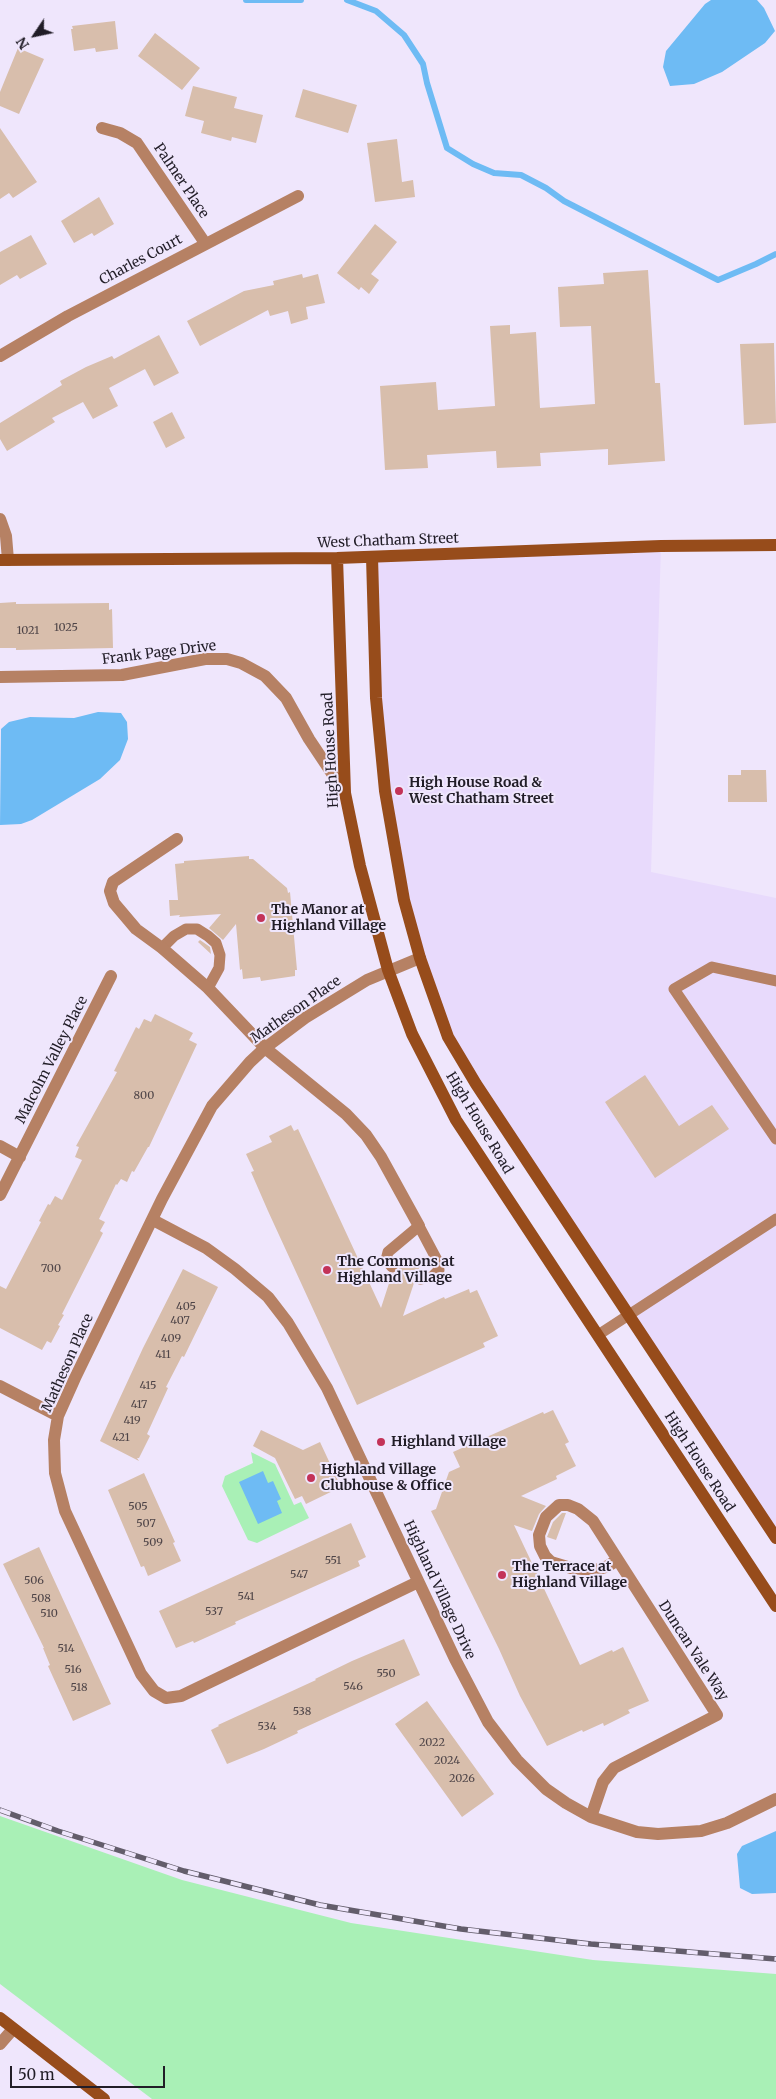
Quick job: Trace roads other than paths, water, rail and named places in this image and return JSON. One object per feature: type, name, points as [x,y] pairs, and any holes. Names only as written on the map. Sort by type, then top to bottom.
[{"type":"main road","name":"West Chatham Street","points":[[4,560],[336,558],[661,546],[776,545]]},
{"type":"main road","name":"High House Road","points":[[372,557],[376,698],[385,791],[404,900],[420,958],[448,1037],[476,1084],[776,1538]]},
{"type":"main road","name":"High House Road","points":[[336,558],[345,793],[360,866],[388,970],[412,1034],[456,1120],[776,1606]]},
{"type":"main road","points":[[0,2018],[104,2099]]},
{"type":"street","name":"Palmer Place","points":[[102,128],[130,138],[137,143],[205,243]]},
{"type":"street","name":"Charles Court","points":[[0,356],[68,316],[298,196]]},
{"type":"street","points":[[0,519],[6,536],[4,560]]},
{"type":"street","name":"Frank Page Drive","points":[[0,677],[122,675],[205,659],[227,659],[241,663],[265,676],[286,698],[309,739],[345,793]]},
{"type":"street","points":[[177,839],[117,878],[110,891],[114,903],[129,922],[208,988],[265,1048],[346,1114],[366,1135],[381,1157],[419,1226]]},
{"type":"street","name":"Matheson Place","points":[[418,1582],[181,1696],[171,1698],[160,1695],[146,1683],[141,1674],[65,1510],[55,1474],[54,1440],[58,1416],[162,1199],[212,1106],[230,1083],[265,1048],[334,998],[388,970],[420,958]]},
{"type":"street","name":"Malcolm Valley Place","points":[[0,1195],[111,976]]},
{"type":"street","points":[[0,1146],[20,1157]]},
{"type":"street","name":"Highland Village Drive","points":[[153,1220],[206,1248],[235,1269],[268,1297],[288,1323],[327,1388],[474,1696],[500,1740],[546,1789],[566,1804],[591,1817],[637,1832],[679,1834],[701,1831],[727,1823],[776,1799]]},
{"type":"street","points":[[0,1386],[58,1416]]},
{"type":"street","name":"Duncan Vale Way","points":[[591,1817],[603,1782],[614,1768],[717,1716],[592,1522],[578,1509],[568,1505],[559,1505],[546,1517],[539,1535],[540,1546],[545,1556],[551,1562],[559,1566],[583,1570],[600,1568],[616,1561]]},
{"type":"street","points":[[0,2044],[13,2029]]},
{"type":"lane","points":[[162,948],[174,936],[186,929],[197,929],[208,936],[216,943],[220,955],[219,968],[208,988]]},
{"type":"lane","points":[[776,981],[712,967],[674,989],[776,1139]]},
{"type":"lane","points":[[598,1336],[776,1219]]},
{"type":"lane","points":[[392,1267],[386,1260],[388,1252],[419,1226],[437,1260],[439,1270],[432,1277],[420,1279]]},
{"type":"water","points":[[711,0],[757,0],[764,8],[775,31],[765,43],[722,72],[694,84],[670,86],[663,67],[666,51],[705,4]]},
{"type":"water","points":[[98,712],[121,713],[127,722],[128,739],[120,760],[100,779],[32,820],[21,824],[0,825],[1,729],[9,722],[30,717],[74,718]]},
{"type":"water","points":[[263,1471],[268,1483],[273,1481],[281,1499],[277,1501],[282,1513],[258,1524],[239,1482]]},
{"type":"water","points":[[776,1831],[776,1893],[752,1894],[740,1888],[737,1854],[742,1846]]},
{"type":"waterway","points":[[246,0],[301,0]]},
{"type":"waterway","points":[[347,0],[376,11],[404,35],[423,64],[447,148],[473,164],[494,173],[521,175],[546,188],[564,201],[718,280],[776,254]]},
{"type":"railway","points":[[0,1810],[58,1831],[184,1871],[320,1905],[461,1929],[591,1944],[776,1959]]},
{"type":"place","name":"High House Road & West Chatham Street","points":[[399,791]]},
{"type":"place","name":"The Manor at Highland Village","points":[[261,918]]},
{"type":"place","name":"The Commons at Highland Village","points":[[327,1270]]},
{"type":"place","name":"Highland Village","points":[[381,1442]]},
{"type":"place","name":"Highland Village Clubhouse & Office","points":[[311,1478]]},
{"type":"place","name":"The Terrace at Highland Village","points":[[502,1575]]}]
